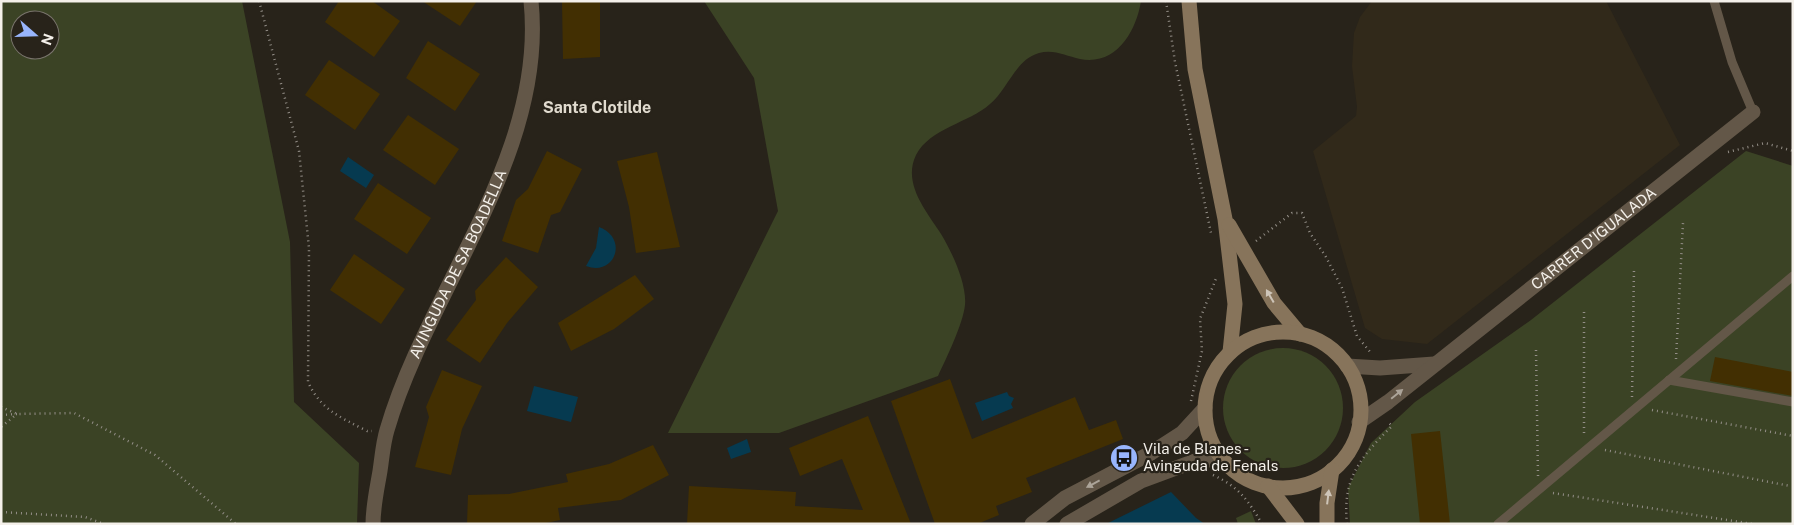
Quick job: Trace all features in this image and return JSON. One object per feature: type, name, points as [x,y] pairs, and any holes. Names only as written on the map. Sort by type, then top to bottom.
[{"type":"main road","points":[[1189,1],[1195,69],[1225,219],[1235,304],[1230,352]]},
{"type":"main road","points":[[1225,219],[1274,303],[1300,334]]},
{"type":"main road","points":[[1278,332],[1300,334],[1329,347],[1346,366],[1358,390],[1360,402],[1359,422],[1348,451],[1332,470],[1319,478],[1298,486],[1268,486],[1245,478],[1222,459],[1209,435],[1205,408],[1211,380],[1219,365],[1230,352],[1242,343],[1263,334],[1278,332]]},
{"type":"main road","points":[[1327,524],[1327,503],[1332,470]]},
{"type":"main road","points":[[1268,486],[1297,524]]},
{"type":"street","name":"AVINGUDA DE SA BOADELLA","points":[[373,524],[387,431],[419,346],[476,231],[518,128],[530,71],[532,1]]},
{"type":"street","name":"CARRER D'IGUALADA","points":[[1359,422],[1384,405],[1753,112]]},
{"type":"street","points":[[1346,366],[1380,368],[1434,364]]},
{"type":"street","points":[[1032,524],[1065,498],[1150,454],[1182,433],[1205,408]]},
{"type":"street","points":[[1068,524],[1141,481],[1195,461],[1222,459]]},
{"type":"lane","points":[[1714,1],[1732,62],[1753,112]]},
{"type":"lane","points":[[1498,524],[1793,276]]},
{"type":"lane","points":[[1672,378],[1793,402]]},
{"type":"path","points":[[258,1],[299,151],[309,248],[308,382],[315,398],[332,413],[367,431],[387,431]]},
{"type":"path","points":[[1166,1],[1174,55],[1213,237]]},
{"type":"path","points":[[1723,154],[1764,143],[1793,151]]},
{"type":"path","points":[[1256,241],[1292,213],[1302,213],[1310,234],[1326,256],[1342,288],[1357,336],[1379,360],[1380,368]]},
{"type":"path","points":[[1672,378],[1683,223]]},
{"type":"path","points":[[1634,269],[1634,410],[1793,436]]},
{"type":"path","points":[[1584,312],[1587,449],[1790,486]]},
{"type":"path","points":[[1536,350],[1538,491],[1753,524]]},
{"type":"path","points":[[1347,524],[1346,494],[1350,480],[1374,444],[1392,426],[1385,419],[1384,405]]},
{"type":"path","points":[[1,407],[17,414]]},
{"type":"path","points":[[1,427],[17,414]]},
{"type":"path","points":[[1,415],[74,414],[155,455],[236,524]]},
{"type":"path","points":[[1,512],[85,517],[104,524]]},
{"type":"shaded area","points":[[1372,1],[1606,1],[1680,145],[1427,344],[1382,339],[1365,328],[1313,151],[1356,116],[1357,107],[1352,66],[1354,33],[1360,17]]},
{"type":"green space","points":[[1,1],[242,1],[290,242],[294,402],[359,463],[357,524],[1,524]]},
{"type":"green space","points":[[704,1],[1141,1],[1129,35],[1114,52],[1093,60],[1050,52],[1031,56],[1018,68],[990,104],[981,111],[931,138],[916,155],[912,166],[914,187],[923,207],[950,250],[961,278],[965,297],[964,313],[961,322],[938,376],[779,433],[668,433],[778,211],[754,78]]},
{"type":"green space","points":[[1746,151],[1793,166],[1793,524],[1350,524],[1348,488],[1371,443],[1415,402],[1531,320]]},
{"type":"green space","points":[[1283,348],[1306,352],[1326,365],[1339,385],[1343,408],[1339,431],[1326,451],[1306,464],[1283,468],[1260,464],[1240,451],[1227,431],[1223,408],[1227,385],[1240,365],[1260,352]]},
{"type":"green space","points":[[1251,511],[1256,524],[1238,524],[1236,518]]},
{"type":"water","points":[[348,157],[374,175],[366,188],[340,171]]},
{"type":"water","points":[[599,227],[608,232],[614,239],[615,255],[604,266],[596,268],[586,266],[596,248]]},
{"type":"water","points":[[534,386],[578,397],[571,422],[527,411]]},
{"type":"water","points":[[1007,392],[1009,396],[1014,398],[1011,404],[1013,408],[982,421],[975,403]]},
{"type":"water","points":[[747,439],[751,452],[731,459],[727,448]]},
{"type":"water","points":[[1171,492],[1196,518],[1205,524],[1106,524]]},
{"type":"building","points":[[339,1],[372,1],[400,21],[374,57],[325,22]]},
{"type":"building","points":[[422,1],[477,1],[460,26]]},
{"type":"building","points":[[562,1],[600,1],[600,57],[563,59]]},
{"type":"building","points":[[428,41],[480,74],[455,111],[406,78]]},
{"type":"building","points":[[329,60],[380,94],[355,130],[305,95]]},
{"type":"building","points":[[408,115],[459,149],[435,185],[383,150]]},
{"type":"building","points":[[547,151],[582,169],[560,212],[551,215],[538,253],[502,241],[516,200],[528,189]]},
{"type":"building","points":[[657,152],[680,247],[636,253],[629,207],[617,161]]},
{"type":"building","points":[[378,183],[431,218],[407,254],[354,219]]},
{"type":"building","points":[[354,254],[405,289],[381,324],[330,290]]},
{"type":"building","points":[[506,257],[538,287],[507,323],[480,363],[446,340],[476,300],[475,291]]},
{"type":"building","points":[[635,275],[654,299],[614,329],[571,351],[558,323]]},
{"type":"building","points":[[1715,357],[1793,372],[1793,396],[1710,381]]},
{"type":"building","points":[[442,370],[482,386],[462,429],[451,475],[415,467],[429,417],[426,407]]},
{"type":"building","points":[[950,379],[972,439],[1075,397],[1089,430],[1116,420],[1123,439],[1026,478],[1032,492],[996,506],[999,515],[977,524],[935,524],[891,401]]},
{"type":"building","points":[[868,416],[911,524],[687,524],[689,486],[796,492],[795,506],[863,510],[842,459],[800,476],[789,448]]},
{"type":"building","points":[[1440,431],[1450,524],[1420,524],[1411,434]]},
{"type":"building","points":[[653,445],[669,475],[621,500],[558,508],[560,520],[541,524],[467,524],[468,495],[509,494],[568,482],[566,474],[609,464]]},
{"type":"place","name":"Vila de Blanes - Avinguda de Fenals","points":[[1124,458]]},
{"type":"district","name":"Santa Clotilde","points":[[597,107]]}]
